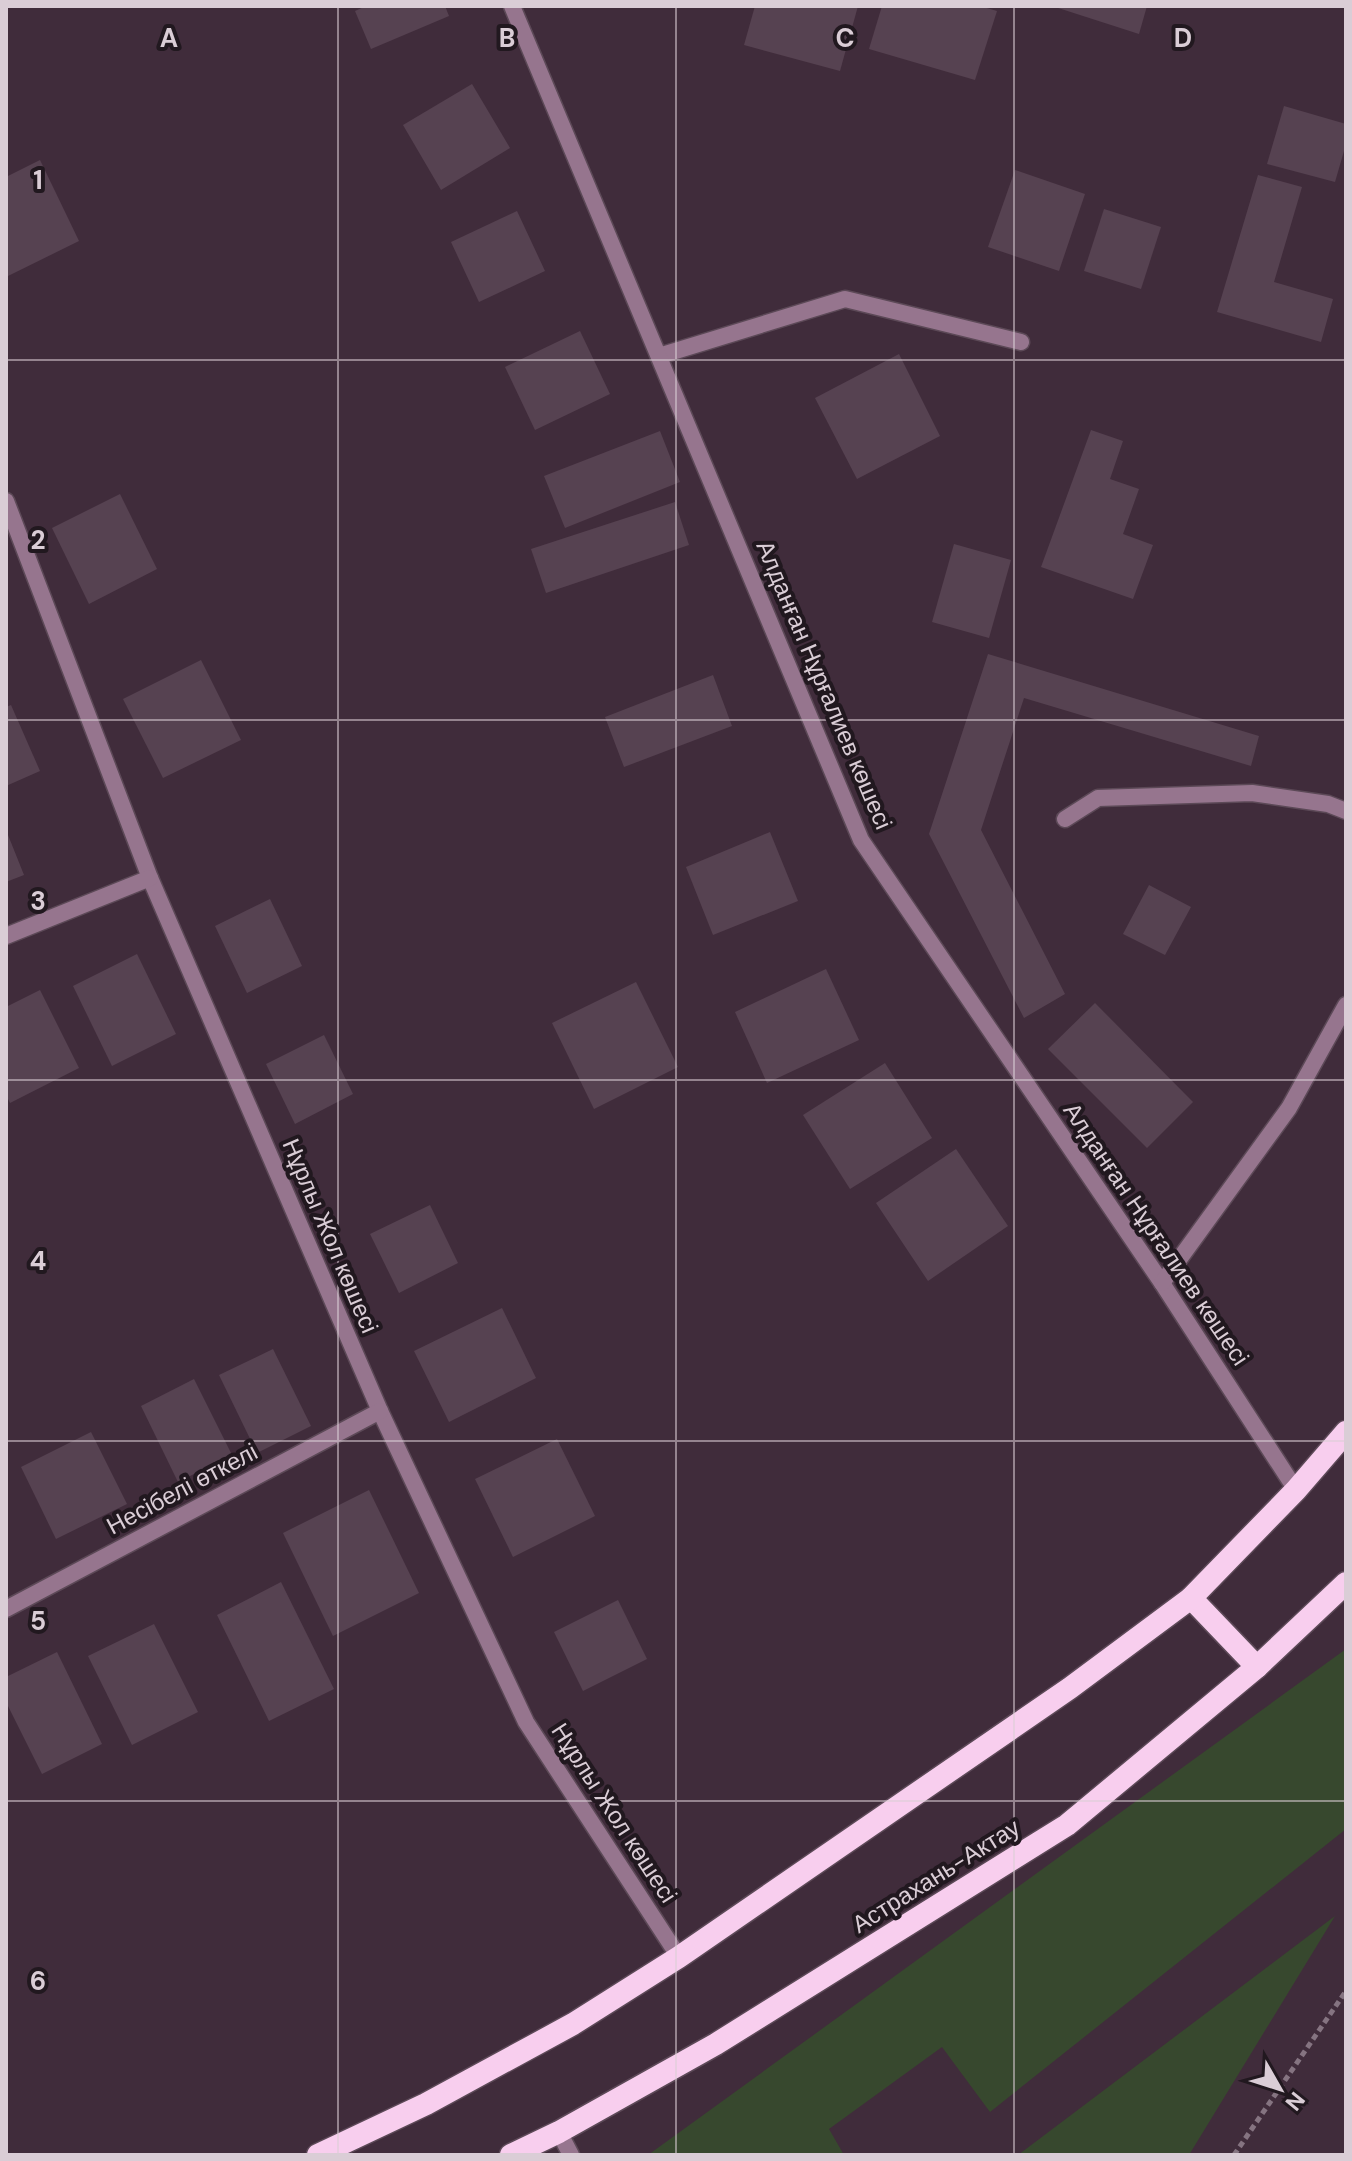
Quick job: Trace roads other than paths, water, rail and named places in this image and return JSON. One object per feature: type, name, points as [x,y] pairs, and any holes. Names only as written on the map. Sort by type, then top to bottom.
[{"type":"highway","points":[[318,2155],[426,2104],[573,2024],[679,1957],[1070,1688],[1191,1598],[1296,1490],[1346,1432]]},
{"type":"highway","name":"Астрахань-Актау","points":[[511,2155],[559,2132],[716,2044],[1067,1825],[1257,1667],[1346,1583]]},
{"type":"highway","points":[[1191,1598],[1257,1667]]},
{"type":"street","name":"Алданған Нұрғалиев көшесі","points":[[512,6],[861,840],[1162,1283],[1296,1490]]},
{"type":"street","points":[[659,356],[845,299],[1021,342]]},
{"type":"street","name":"Нұрлы Жол көшесі","points":[[6,501],[150,878],[380,1411],[526,1722],[679,1957]]},
{"type":"street","points":[[1065,819],[1098,798],[1236,793],[1328,804],[1346,811]]},
{"type":"street","points":[[6,936],[150,878]]},
{"type":"street","points":[[1162,1283],[1289,1108],[1346,1005]]},
{"type":"street","name":"Несібелі өткелі","points":[[6,1609],[380,1411]]},
{"type":"street","points":[[559,2132],[571,2155]]}]
